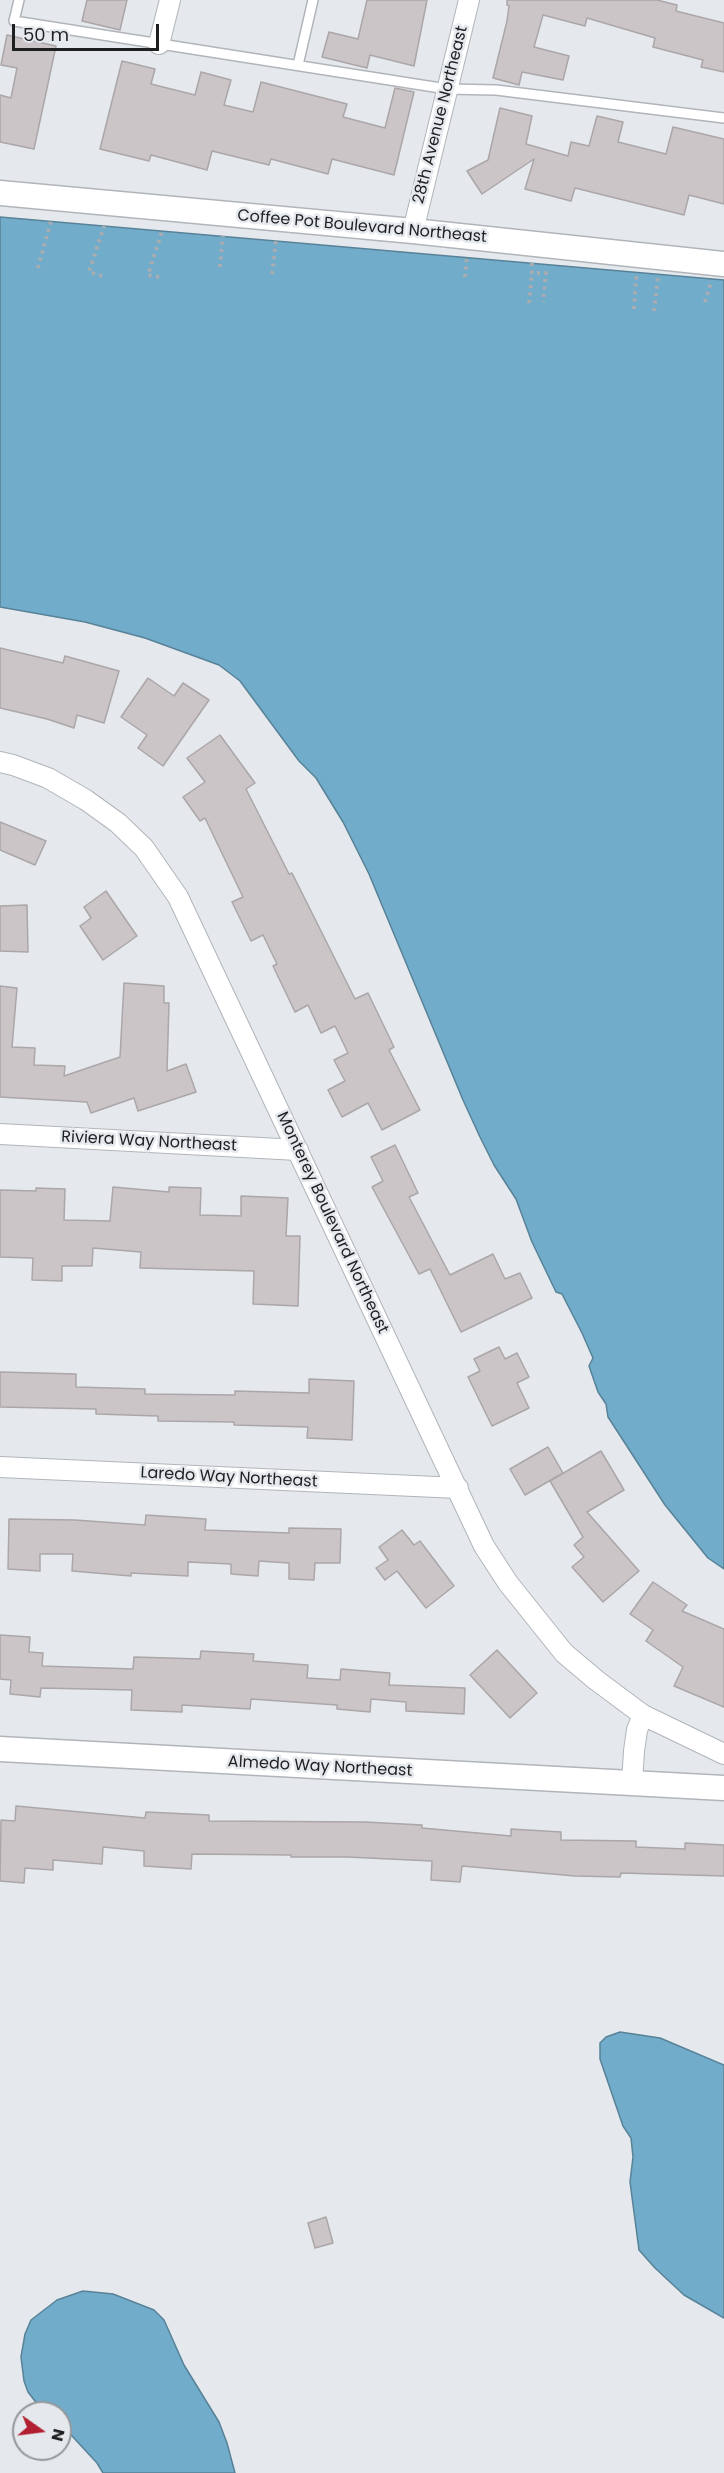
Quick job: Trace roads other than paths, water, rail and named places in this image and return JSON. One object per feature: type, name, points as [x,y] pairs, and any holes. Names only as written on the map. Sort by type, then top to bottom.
[{"type":"street","points":[[159,44],[170,0]]},
{"type":"street","name":"28th Avenue Northeast","points":[[413,231],[469,0]]},
{"type":"street","name":"Coffee Pot Boulevard Northeast","points":[[0,193],[413,231],[718,271]]},
{"type":"street","name":"Monterey Boulevard Northeast","points":[[0,762],[48,778],[86,800],[118,823],[144,848],[178,897],[484,1546],[528,1611],[564,1653],[643,1715],[684,1737],[724,1754]]},
{"type":"street","name":"Riviera Way Northeast","points":[[0,1134],[298,1150]]},
{"type":"street","name":"Laredo Way Northeast","points":[[0,1467],[458,1488]]},
{"type":"street","points":[[643,1715],[635,1740],[633,1783],[724,1788]]},
{"type":"street","name":"Almedo Way Northeast","points":[[3,1751],[633,1783]]},
{"type":"lane","points":[[19,0],[14,21],[447,89],[496,90],[724,118]]},
{"type":"lane","points":[[298,65],[313,0]]},
{"type":"water","points":[[0,217],[724,280],[724,1569],[708,1558],[665,1505],[608,1417],[606,1404],[598,1392],[589,1366],[593,1358],[582,1333],[562,1294],[556,1292],[532,1242],[516,1199],[494,1165],[480,1137],[369,874],[343,822],[316,778],[299,761],[240,681],[219,665],[145,638],[85,622],[0,607]]},
{"type":"water","points":[[620,2032],[660,2038],[724,2065],[724,2318],[684,2295],[639,2250],[630,2182],[633,2157],[631,2138],[623,2126],[600,2059],[600,2043],[606,2037]]},
{"type":"water","points":[[83,2291],[113,2294],[154,2310],[164,2320],[184,2365],[219,2422],[235,2473],[103,2473],[97,2463],[72,2436],[72,2401],[35,2401],[24,2381],[21,2357],[25,2334],[31,2320],[57,2300]]}]
